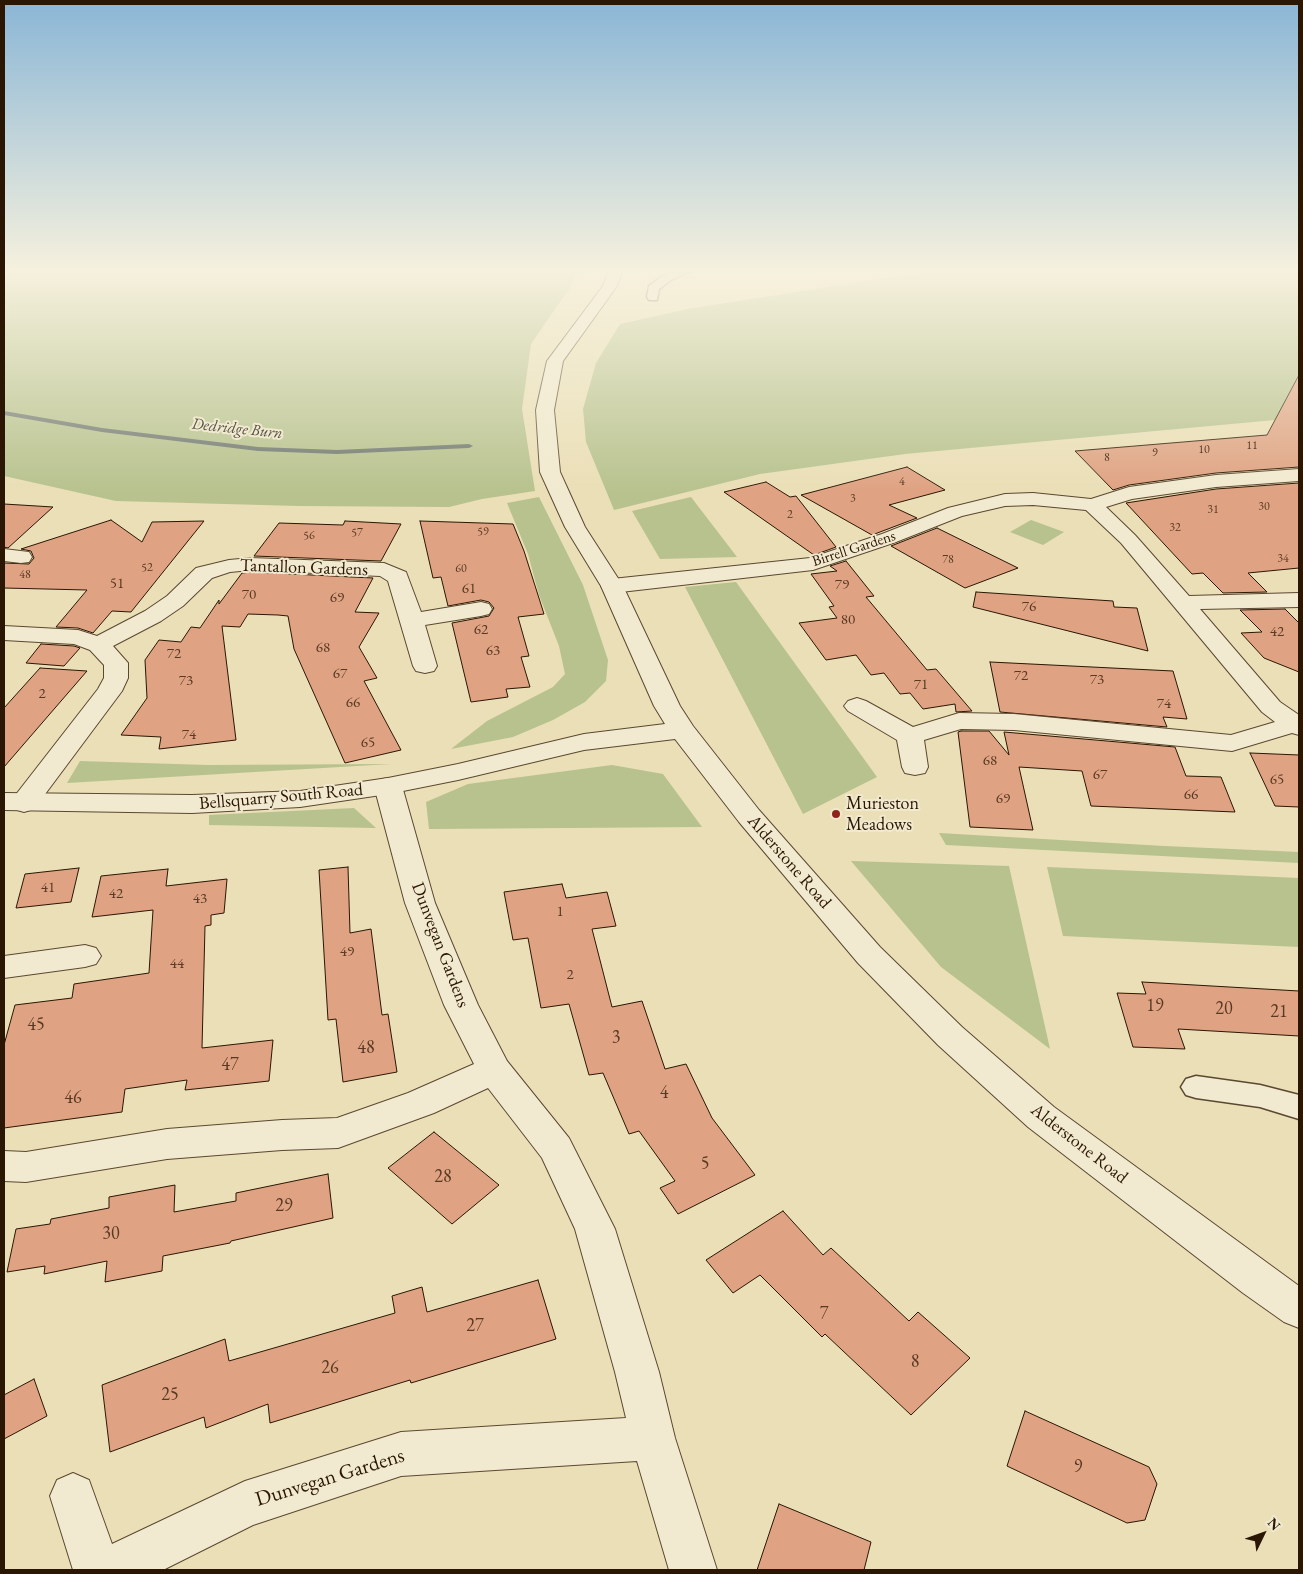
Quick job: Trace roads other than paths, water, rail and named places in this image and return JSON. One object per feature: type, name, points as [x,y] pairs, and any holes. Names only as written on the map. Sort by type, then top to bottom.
[{"type":"street","name":"Alderstone Road","points":[[566,345],[555,361],[545,410],[550,472],[575,527],[612,586],[675,718],[749,816],[869,955],[950,1036],[1041,1117],[1257,1280],[1299,1309]]},
{"type":"street","name":"Birrell Gardens","points":[[612,586],[813,564],[890,538],[956,512],[1005,500],[1033,499],[1092,505],[1129,493],[1216,481],[1299,475]]},
{"type":"street","points":[[1092,505],[1128,539],[1271,707],[1297,726]]},
{"type":"street","name":"Tantallon Gardens","points":[[98,645],[175,601],[204,573],[229,566],[318,566],[384,570],[398,577],[425,666]]},
{"type":"street","points":[[1184,603],[1299,600]]},
{"type":"street","points":[[412,620],[481,609]]},
{"type":"street","points":[[4,633],[78,637],[98,645],[116,663],[116,678],[110,691],[14,802]]},
{"type":"street","points":[[857,706],[910,736],[960,721],[1014,722],[1232,743],[1297,726]]},
{"type":"street","name":"Bellsquarry South Road","points":[[14,802],[192,804],[300,799],[388,786],[458,772],[675,718]]},
{"type":"street","points":[[910,736],[915,767]]},
{"type":"street","name":"Dunvegan Gardens","points":[[388,786],[420,903],[461,1005],[494,1070],[556,1149],[595,1229],[638,1372],[653,1438],[693,1570]]},
{"type":"street","points":[[4,967],[85,956]]},
{"type":"street","points":[[4,1166],[26,1167],[167,1144],[338,1132],[421,1103],[494,1070]]},
{"type":"street","name":"Dunvegan Gardens","points":[[112,1570],[244,1504],[401,1454],[653,1438]]},
{"type":"street","points":[[73,1496],[97,1570]]},
{"type":"lane","points":[[1196,1088],[1260,1096],[1299,1107]]},
{"type":"waterway","name":"Dedridge Burn","points":[[4,413],[102,430],[258,449],[337,452],[469,446]]},
{"type":"place","name":"Murieston Meadows","points":[[836,814]]}]
